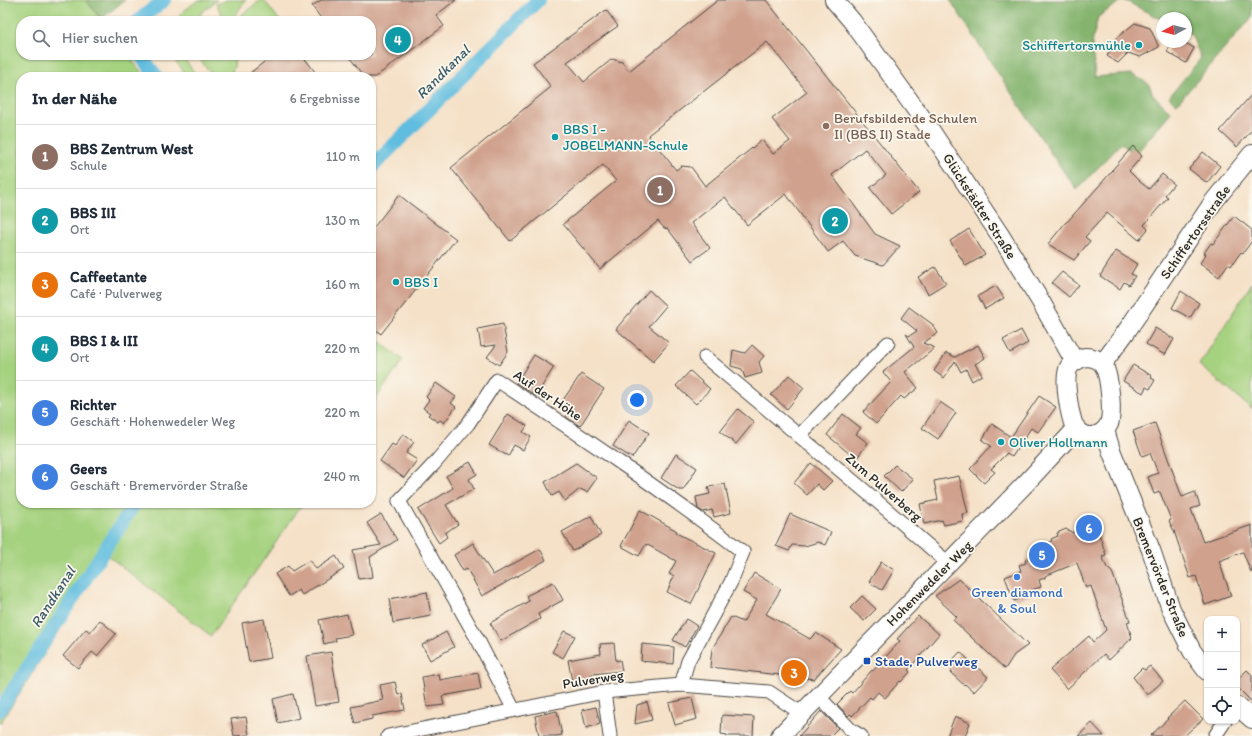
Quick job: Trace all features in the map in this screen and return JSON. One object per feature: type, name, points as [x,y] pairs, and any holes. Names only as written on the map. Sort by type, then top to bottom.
[{"type":"main road","name":"Glückstädter Straße","points":[[834,0],[852,21],[927,125],[1000,235],[1041,302],[1089,362],[1107,376],[1111,410],[1109,425],[1105,430]]},
{"type":"main road","name":"Schiffertorsstraße","points":[[1089,362],[1120,326],[1140,311],[1214,201],[1252,154]]},
{"type":"main road","points":[[1130,502],[1127,470],[1120,447],[1119,423],[1114,382],[1117,366],[1134,336],[1140,311]]},
{"type":"main road","name":"Bremervörder Straße","points":[[1089,362],[1070,366],[1066,381],[1073,424],[1100,454],[1114,480],[1130,502]]},
{"type":"main road","name":"Bremervörder Straße","points":[[1105,430],[1130,502],[1151,550],[1172,609],[1192,651],[1204,667]]},
{"type":"main road","points":[[1082,433],[1094,436],[1105,430]]},
{"type":"main road","name":"Hohenwedeler Weg","points":[[780,736],[1028,481],[1082,433]]},
{"type":"main road","points":[[1240,709],[1252,719]]},
{"type":"street","points":[[799,436],[888,343]]},
{"type":"street","name":"Zum Pulverberg","points":[[705,357],[948,563]]},
{"type":"street","name":"Auf der Höhe","points":[[514,710],[479,642],[399,501],[434,464],[468,424],[496,380],[556,419],[704,522],[743,552],[731,582],[688,661],[681,685]]},
{"type":"street","name":"Pulverweg","points":[[388,736],[604,692],[681,685],[769,692],[801,713]]},
{"type":"street","points":[[604,692],[610,736]]},
{"type":"street","points":[[818,696],[851,730],[861,736]]},
{"type":"street","points":[[1215,736],[1223,724]]},
{"type":"green space","points":[[0,0],[86,0],[98,16],[16,16],[16,60],[132,60],[141,72],[16,72],[16,508],[300,508],[211,636],[107,555],[0,724]]},
{"type":"green space","points":[[86,0],[125,0],[105,16],[99,16]]},
{"type":"green space","points":[[198,0],[217,0],[200,14],[201,16],[179,15]]},
{"type":"green space","points":[[227,0],[246,0],[235,16],[223,16],[216,4]]},
{"type":"green space","points":[[261,0],[264,0],[276,16],[240,16]]},
{"type":"green space","points":[[950,0],[1123,0],[1098,17],[1092,43],[1095,77],[1131,74],[1149,84],[1153,95],[1171,112],[1135,155],[1121,143],[1077,190],[1052,155]]},
{"type":"green space","points":[[1124,0],[1252,0],[1252,17],[1177,104],[1169,97],[1201,58],[1192,36],[1192,12],[1156,12],[1156,17]]},
{"type":"green space","points":[[175,60],[185,60],[194,72],[184,72]]},
{"type":"green space","points":[[200,60],[235,60],[232,72],[210,72]]},
{"type":"green space","points":[[1252,283],[1252,409],[1199,365]]},
{"type":"green space","points":[[376,339],[403,360],[376,399]]},
{"type":"building","points":[[321,0],[456,0],[436,15],[444,26],[376,76],[376,72],[360,72],[352,60],[376,60],[376,16],[319,16],[312,6]]},
{"type":"building","name":"BBS I - JOBELMANN-Schule","points":[[718,0],[766,0],[919,192],[891,214],[870,188],[886,175],[865,149],[832,175],[875,234],[900,246],[883,265],[855,256],[843,241],[828,252],[786,194],[747,225],[725,197],[691,223],[710,248],[692,261],[668,229],[664,228],[658,221],[600,269],[563,224],[616,181],[603,165],[510,241],[451,168],[551,87],[533,63],[606,10],[618,26],[567,62],[584,82],[612,59],[622,62],[629,71]],"holes":[[[767,42],[807,92],[772,119],[790,141],[773,154],[762,140],[705,186],[691,167],[681,166],[676,170],[648,135]]]},
{"type":"building","name":"Schiffertorsmühle","points":[[1135,23],[1150,28],[1156,41],[1157,48],[1140,57],[1128,53],[1118,63],[1107,56],[1115,39]]},
{"type":"building","points":[[1192,47],[1194,48],[1186,63],[1167,52],[1169,48]]},
{"type":"building","points":[[267,60],[306,60],[315,72],[251,72]]},
{"type":"building","points":[[1252,94],[1252,130],[1237,147],[1220,131]]},
{"type":"building","points":[[1133,146],[1142,156],[1129,171],[1139,181],[1149,189],[1162,174],[1174,184],[1165,195],[1168,197],[1144,225],[1148,229],[1139,240],[1107,213],[1085,237],[1090,241],[1074,260],[1048,244],[1066,222]]},
{"type":"building","points":[[1203,152],[1220,166],[1207,183],[1189,169]]},
{"type":"building","name":"BBS I","points":[[399,195],[456,239],[381,334],[376,330],[376,225]]},
{"type":"building","points":[[1234,216],[1252,230],[1252,241],[1243,253],[1241,252],[1231,266],[1228,264],[1219,277],[1200,263],[1206,254],[1204,253],[1211,243],[1213,244]]},
{"type":"building","points":[[969,229],[985,255],[966,266],[950,241]]},
{"type":"building","points":[[1116,251],[1137,264],[1131,274],[1135,276],[1129,285],[1124,282],[1120,289],[1100,276]]},
{"type":"building","points":[[935,267],[946,283],[928,294],[918,277]]},
{"type":"building","points":[[1062,272],[1079,285],[1069,297],[1052,283]]},
{"type":"building","points":[[996,286],[1004,298],[985,309],[978,296]]},
{"type":"building","points":[[649,290],[666,306],[649,326],[669,343],[653,361],[616,329]]},
{"type":"building","points":[[1181,291],[1199,303],[1190,318],[1172,308]]},
{"type":"building","points":[[909,307],[932,324],[938,333],[923,343],[935,348],[905,372],[918,388],[904,399],[901,396],[876,424],[863,412],[891,382],[883,372],[914,347],[906,334],[909,336],[917,331],[901,318]]},
{"type":"building","points":[[503,324],[508,352],[499,365],[487,357],[496,345],[481,347],[478,329]]},
{"type":"building","points":[[1155,328],[1174,339],[1165,355],[1146,344]]},
{"type":"building","points":[[1021,330],[1028,343],[1010,353],[1003,340]]},
{"type":"building","points":[[752,345],[764,356],[759,362],[762,373],[745,378],[742,369],[731,366],[733,350],[745,353]]},
{"type":"building","points":[[978,345],[985,358],[975,364],[982,375],[972,381],[966,369],[961,372],[955,361],[944,378],[934,371],[946,353],[955,357]]},
{"type":"building","points":[[534,355],[554,367],[536,396],[516,383]]},
{"type":"building","points":[[1133,365],[1152,376],[1151,378],[1155,380],[1150,389],[1146,387],[1143,393],[1123,381]]},
{"type":"building","points":[[690,371],[710,389],[696,404],[676,386]]},
{"type":"building","points":[[581,374],[604,389],[580,426],[566,417],[571,409],[561,403]]},
{"type":"building","points":[[789,375],[804,388],[787,409],[771,395]]},
{"type":"building","points":[[436,383],[456,397],[451,403],[456,407],[444,423],[440,420],[438,422],[428,415],[430,413],[423,408],[429,400],[426,397]]},
{"type":"building","points":[[1039,396],[1056,407],[1038,432],[1031,428],[1012,457],[1007,453],[991,469],[995,472],[984,483],[970,469],[991,446],[982,440],[992,424],[1011,437]]},
{"type":"building","points":[[940,402],[956,413],[938,439],[922,428]]},
{"type":"building","points":[[738,409],[754,422],[736,444],[720,432]]},
{"type":"building","points":[[508,414],[527,426],[523,432],[531,437],[523,450],[514,445],[508,456],[489,445]]},
{"type":"building","points":[[843,414],[861,428],[856,434],[868,443],[856,459],[827,435]]},
{"type":"building","points":[[629,420],[649,433],[632,458],[613,446]]},
{"type":"building","points":[[1155,423],[1182,497],[1195,492],[1200,506],[1191,509],[1203,542],[1252,525],[1252,572],[1243,552],[1219,561],[1231,596],[1205,605],[1196,576],[1190,578],[1160,492],[1154,494],[1148,477],[1158,473],[1150,453],[1142,456],[1133,431]]},
{"type":"building","points":[[403,434],[414,442],[406,453],[417,460],[404,478],[380,461],[392,444],[395,446]]},
{"type":"building","points":[[676,454],[697,468],[683,490],[679,490],[661,478]]},
{"type":"building","points":[[470,462],[477,474],[469,479],[474,489],[446,505],[458,524],[445,533],[447,537],[439,543],[418,510],[453,488],[446,476]]},
{"type":"building","points":[[576,463],[597,478],[587,492],[580,489],[565,501],[559,492],[552,496],[545,482]]},
{"type":"building","points":[[811,463],[832,481],[823,490],[817,484],[807,495],[794,483]]},
{"type":"building","points":[[895,465],[913,479],[901,492],[884,476]]},
{"type":"building","points":[[959,476],[968,513],[962,514],[963,521],[944,525],[942,520],[924,524],[920,504],[938,500],[934,481]]},
{"type":"building","points":[[725,484],[731,513],[714,517],[712,510],[703,512],[698,509],[696,497],[710,494],[708,487]]},
{"type":"building","points":[[640,510],[677,531],[676,533],[716,553],[691,604],[667,592],[674,576],[669,574],[676,561],[646,544],[639,556],[621,546]]},
{"type":"building","points":[[381,514],[397,540],[370,557],[373,577],[359,579],[353,550],[381,545],[367,523]]},
{"type":"building","points":[[790,514],[831,532],[825,545],[818,542],[805,546],[792,545],[789,551],[776,546]]},
{"type":"building","points":[[591,516],[601,535],[573,551],[562,532]]},
{"type":"building","points":[[1084,520],[1094,525],[1096,531],[1098,531],[1106,555],[1102,556],[1107,568],[1112,572],[1130,621],[1127,622],[1132,638],[1109,660],[1104,654],[1067,689],[1050,670],[1089,636],[1093,642],[1106,630],[1091,586],[1086,588],[1077,563],[1045,576],[1045,578],[1039,580],[1041,587],[1029,591],[1031,595],[1014,601],[1005,577],[1021,571],[1019,565],[1026,563],[1025,560],[1034,557],[1033,555],[1045,550],[1043,545],[1052,541],[1051,539],[1058,536],[1057,533],[1066,529],[1073,533],[1079,522]]},
{"type":"building","points":[[473,543],[493,575],[540,549],[546,560],[482,596],[467,569],[463,571],[454,555]]},
{"type":"building","points":[[336,556],[344,569],[302,595],[299,590],[289,596],[275,574],[288,566],[292,571],[310,560],[316,569]]},
{"type":"building","points":[[881,562],[894,570],[882,590],[869,582]]},
{"type":"building","points":[[754,573],[781,589],[766,614],[810,639],[816,633],[841,649],[814,679],[710,667],[712,649],[731,617],[743,622],[757,600],[743,592]]},
{"type":"building","points":[[959,579],[1028,645],[1014,655],[1005,669],[953,620],[957,617],[935,596]]},
{"type":"building","points":[[553,582],[563,600],[538,614],[540,619],[501,641],[490,623],[529,601],[526,596]]},
{"type":"building","points":[[427,592],[431,616],[393,623],[389,599]]},
{"type":"building","points":[[862,596],[876,609],[864,621],[850,608]]},
{"type":"building","points":[[347,614],[352,635],[335,638],[336,641],[324,644],[319,620]]},
{"type":"building","points":[[918,616],[939,634],[908,670],[910,672],[885,698],[878,692],[872,699],[870,697],[852,716],[850,714],[848,716],[837,704],[850,691],[852,693],[872,670],[873,671],[900,641],[897,639]]},
{"type":"building","points":[[264,619],[271,658],[249,662],[242,623]]},
{"type":"building","points":[[686,619],[697,626],[685,647],[673,640]]},
{"type":"building","points":[[100,620],[116,634],[97,656],[92,652],[78,668],[63,656],[86,629],[90,632]]},
{"type":"building","points":[[564,631],[575,636],[563,658],[552,652]]},
{"type":"building","points":[[446,632],[454,647],[430,660],[422,645]]},
{"type":"building","points":[[614,643],[616,661],[620,660],[622,671],[592,674],[592,677],[572,681],[568,660],[601,654],[600,644]]},
{"type":"building","points":[[642,644],[674,647],[673,664],[641,661]]},
{"type":"building","points":[[331,652],[339,702],[315,706],[307,656]]},
{"type":"building","points":[[960,652],[988,677],[974,692],[951,673],[952,671],[947,666]]},
{"type":"building","points":[[1150,666],[1163,681],[1147,695],[1133,677],[1142,668],[1145,670]]},
{"type":"building","points":[[1247,670],[1252,675],[1252,702],[1240,690],[1240,677]]},
{"type":"building","points":[[478,673],[481,689],[442,696],[444,705],[427,707],[422,677],[439,674],[440,680]]},
{"type":"building","points":[[395,682],[398,695],[402,694],[405,710],[372,716],[372,719],[355,723],[351,707],[383,700],[380,685]]},
{"type":"building","points":[[293,694],[299,718],[278,723],[273,699]]},
{"type":"building","points":[[692,698],[697,719],[675,725],[669,703]]},
{"type":"building","points":[[1185,701],[1203,719],[1184,736],[1150,736],[1168,719],[1167,718]]},
{"type":"building","points":[[647,702],[652,720],[635,724],[637,705]]},
{"type":"building","points":[[596,707],[600,724],[586,728],[582,710]]},
{"type":"building","points":[[557,711],[562,735],[539,736],[535,716]]},
{"type":"building","points":[[821,711],[838,728],[830,736],[799,736]]},
{"type":"building","points":[[722,715],[754,717],[753,736],[726,736],[727,735],[721,734]]},
{"type":"building","points":[[955,716],[970,723],[965,736],[947,736]]},
{"type":"building","points":[[246,717],[249,735],[234,736],[231,719]]},
{"type":"building","points":[[1092,723],[1104,736],[1078,736]]},
{"type":"waterway","points":[[144,16],[164,0]]},
{"type":"waterway","name":"Randkanal","points":[[376,163],[538,0]]},
{"type":"waterway","points":[[144,60],[153,72]]},
{"type":"waterway","name":"Randkanal","points":[[0,710],[132,508]]},
{"type":"place","name":"BBS I & III","points":[[398,40]]},
{"type":"place","name":"Schiffertorsmühle","points":[[1139,45]]},
{"type":"place","name":"Berufsbildende Schulen II (BBS II) Stade","points":[[826,126]]},
{"type":"place","name":"BBS I - JOBELMANN-Schule","points":[[555,137]]},
{"type":"place","name":"BBS Zentrum West","points":[[660,190]]},
{"type":"place","name":"BBS III","points":[[835,221]]},
{"type":"place","name":"BBS I","points":[[396,282]]},
{"type":"place","name":"Oliver Hollmann","points":[[1001,442]]},
{"type":"place","name":"Geers","points":[[1089,528]]},
{"type":"place","name":"Richter","points":[[1042,555]]},
{"type":"place","name":"Green diamond & Soul","points":[[1017,577]]},
{"type":"place","name":"Stade, Pulverweg","points":[[867,661]]},
{"type":"place","name":"Caffeetante","points":[[794,673]]}]
